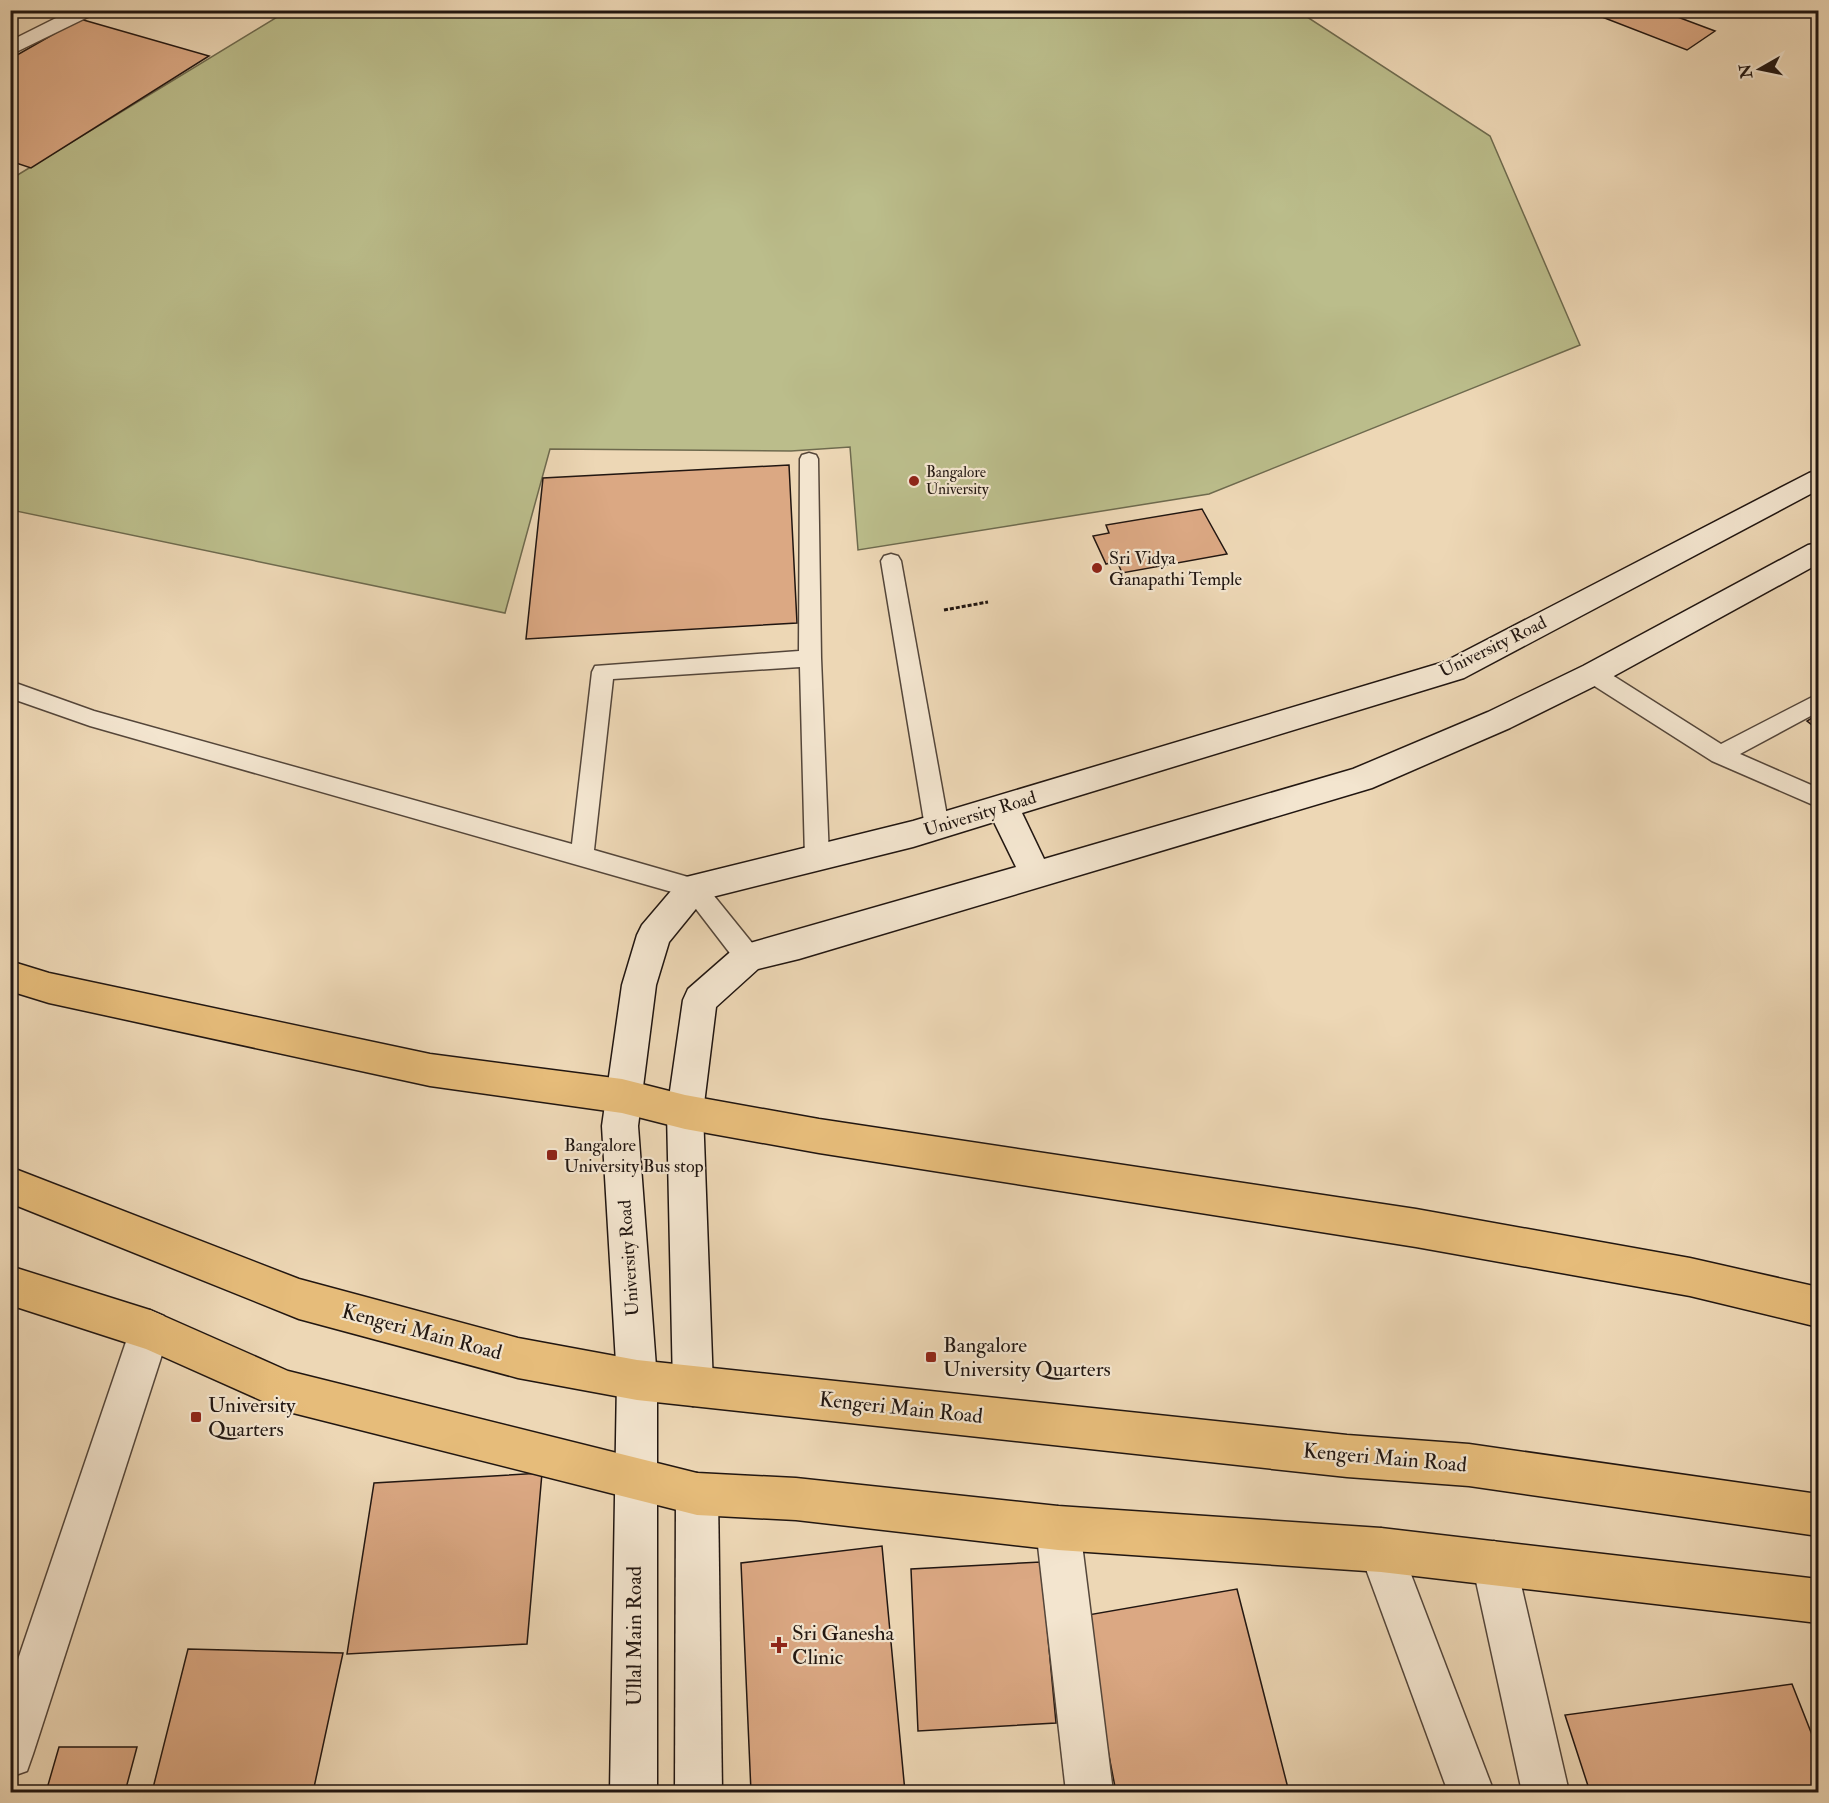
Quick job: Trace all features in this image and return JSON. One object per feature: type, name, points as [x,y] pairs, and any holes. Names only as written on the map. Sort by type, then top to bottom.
[{"type":"main road","points":[[10,49],[87,10]]},
{"type":"main road","name":"University Road","points":[[635,1480],[637,1380],[620,1126],[622,1096],[639,985],[654,935],[694,888],[937,827],[1454,670],[1818,479]]},
{"type":"main road","points":[[693,1386],[685,1112],[700,1000],[748,957],[799,945],[1361,779],[1500,720],[1593,674],[1818,552]]},
{"type":"main road","points":[[1003,807],[1036,875]]},
{"type":"main road","points":[[10,976],[49,988],[430,1070],[622,1096],[685,1112],[819,1136],[1416,1228],[1690,1277],[1818,1307]]},
{"type":"main road","name":"Kengeri Main Road","points":[[10,1185],[298,1299],[518,1358],[637,1380],[1347,1456],[1469,1465],[1818,1515]]},
{"type":"main road","points":[[10,1285],[150,1330],[285,1391],[697,1494],[796,1499],[1058,1528],[1381,1550],[1818,1601]]},
{"type":"main road","points":[[10,1754],[150,1330]]},
{"type":"main road","name":"Ullal Main Road","points":[[633,1792],[635,1480]]},
{"type":"main road","points":[[697,1494],[699,1792]]},
{"type":"main road","points":[[1058,1528],[1090,1792]]},
{"type":"main road","points":[[1381,1550],[1472,1792]]},
{"type":"main road","points":[[1494,1563],[1546,1792]]},
{"type":"lane","points":[[809,459],[810,658],[817,858]]},
{"type":"lane","points":[[891,561],[937,827]]},
{"type":"lane","points":[[582,856],[603,672],[810,658]]},
{"type":"lane","points":[[1593,674],[1720,754],[1818,798]]},
{"type":"lane","points":[[10,689],[90,718],[694,888],[748,957]]},
{"type":"lane","points":[[1720,754],[1818,702]]},
{"type":"green space","points":[[287,11],[1298,11],[1490,136],[1580,345],[1209,494],[858,550],[850,447],[791,451],[550,449],[505,613],[11,510],[11,179]]},
{"type":"building","points":[[1584,10],[1659,10],[1715,31],[1687,50]]},
{"type":"building","points":[[80,19],[209,56],[31,168],[10,161],[10,59]]},
{"type":"building","points":[[789,465],[797,623],[526,639],[543,478]]},
{"type":"building","points":[[1202,509],[1227,554],[1122,573],[1117,561],[1106,564],[1093,536],[1109,533],[1106,525]]},
{"type":"building","points":[[1818,714],[1818,730],[1807,721]]},
{"type":"building","points":[[542,1473],[527,1644],[347,1654],[374,1483]]},
{"type":"building","points":[[882,1546],[905,1792],[751,1792],[741,1563]]},
{"type":"building","points":[[1041,1562],[1056,1723],[918,1731],[911,1569]]},
{"type":"building","points":[[1237,1589],[1289,1792],[1116,1792],[1082,1616]]},
{"type":"building","points":[[188,1649],[343,1653],[313,1792],[152,1792]]},
{"type":"building","points":[[1792,1684],[1818,1750],[1818,1792],[1590,1792],[1565,1715]]},
{"type":"building","points":[[59,1747],[137,1747],[125,1792],[46,1792]]},
{"type":"building","points":[[542,1788],[542,1792],[427,1792],[427,1789]]},
{"type":"place","name":"Bangalore University","points":[[914,481]]},
{"type":"place","name":"Sri Vidya Ganapathi Temple","points":[[1097,568]]},
{"type":"place","name":"Bangalore University Bus stop","points":[[552,1155]]},
{"type":"place","name":"Bangalore University Quarters","points":[[931,1357]]},
{"type":"place","name":"University Quarters","points":[[196,1417]]},
{"type":"place","name":"Sri Ganesha Clinic","points":[[779,1645]]}]
